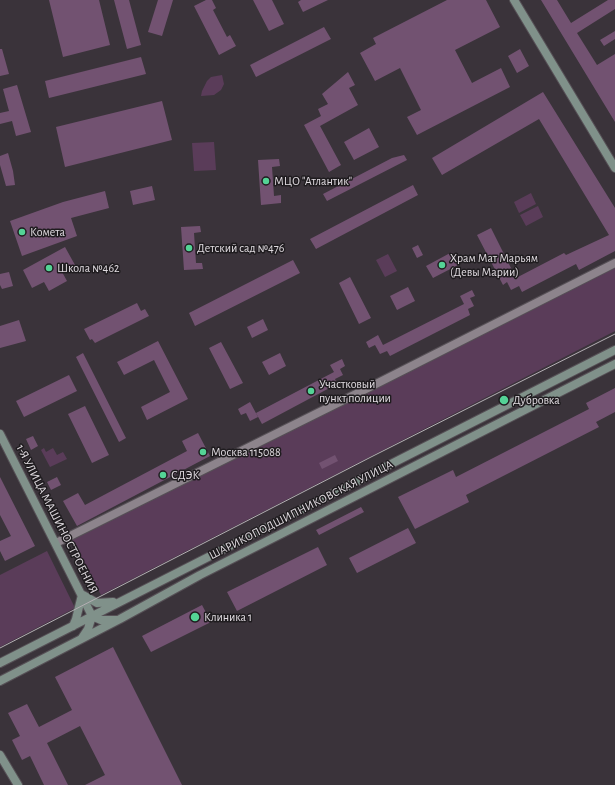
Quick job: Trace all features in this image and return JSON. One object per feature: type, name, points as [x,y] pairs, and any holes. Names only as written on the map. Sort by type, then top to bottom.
[{"type":"main road","points":[[514,0],[615,168]]},
{"type":"main road","name":"ШАРИКОПОДШИПНИКОВСКАЯ УЛИЦА","points":[[0,663],[615,350]]},
{"type":"main road","name":"ШАРИКОПОДШИПНИКОВСКАЯ УЛИЦА","points":[[0,681],[81,640],[200,575],[615,364]]},
{"type":"main road","name":"1-Я УЛИЦА МАШИНОСТРОЕНИЯ","points":[[0,434],[92,616]]},
{"type":"main road","points":[[73,626],[82,595],[101,604],[118,602]]},
{"type":"main road","points":[[81,640],[88,629],[92,616],[101,620],[120,619]]},
{"type":"main road","points":[[0,755],[18,785]]},
{"type":"street","points":[[56,543],[615,263]]},
{"type":"shaded area","points":[[222,75],[224,84],[221,90],[214,95],[201,96],[207,81],[211,77]]},
{"type":"shaded area","points":[[214,142],[216,170],[194,171],[192,143]]},
{"type":"shaded area","points":[[531,193],[536,204],[519,213],[514,202]]},
{"type":"shaded area","points":[[538,206],[543,217],[526,226],[520,215]]},
{"type":"shaded area","points":[[388,254],[397,271],[385,277],[376,260]]},
{"type":"shaded area","points":[[615,267],[615,331],[101,595],[71,538]]},
{"type":"shaded area","points":[[44,448],[46,452],[53,448],[57,455],[63,452],[67,459],[50,467],[41,450]]},
{"type":"shaded area","points":[[47,551],[75,608],[0,647],[0,575]]},
{"type":"building","points":[[49,0],[99,0],[110,45],[63,57]]},
{"type":"building","points":[[114,0],[129,0],[141,45],[127,49]]},
{"type":"building","points":[[158,0],[173,0],[162,36],[148,32]]},
{"type":"building","points":[[206,0],[212,0],[216,8],[213,10],[227,37],[230,35],[236,46],[219,55],[194,6]]},
{"type":"building","points":[[253,0],[272,0],[284,24],[269,31]]},
{"type":"building","points":[[301,0],[328,0],[303,12],[298,2]]},
{"type":"building","points":[[447,0],[486,0],[500,27],[455,50],[472,83],[501,68],[510,87],[417,135],[407,117],[421,110],[400,68],[375,81],[360,53],[376,44],[373,38]]},
{"type":"building","points":[[541,0],[557,0],[571,23],[608,0],[615,0],[615,9],[577,33],[597,65],[615,54],[615,122]]},
{"type":"building","points":[[324,27],[331,39],[256,77],[250,65]]},
{"type":"building","points":[[615,31],[615,39],[604,46],[600,40]]},
{"type":"building","points":[[0,49],[2,49],[9,74],[0,76]]},
{"type":"building","points":[[520,49],[529,66],[517,73],[508,56]]},
{"type":"building","points":[[141,57],[146,74],[49,98],[45,81]]},
{"type":"building","points":[[348,72],[355,85],[349,88],[358,105],[320,126],[341,165],[329,172],[304,125],[321,116],[318,109],[328,104],[322,94]]},
{"type":"building","points":[[17,85],[31,132],[16,136],[12,121],[0,124],[0,113],[9,111],[3,89]]},
{"type":"building","points":[[543,92],[615,208],[615,251],[579,270],[576,264],[522,292],[519,286],[511,290],[507,282],[503,285],[477,235],[491,228],[516,278],[564,253],[566,255],[609,235],[539,119],[442,175],[432,158]]},
{"type":"building","points":[[162,101],[172,140],[65,167],[56,127]]},
{"type":"building","points":[[369,128],[379,147],[354,160],[344,142]]},
{"type":"building","points":[[8,153],[15,185],[6,186],[0,165],[0,156]]},
{"type":"building","points":[[404,155],[407,160],[327,201],[323,194],[392,158]]},
{"type":"building","name":"МЦО \"Атлантик\"","points":[[279,159],[280,166],[272,167],[274,196],[281,195],[281,203],[261,205],[258,160]]},
{"type":"building","points":[[413,185],[418,195],[316,249],[310,239]]},
{"type":"building","points":[[152,186],[155,200],[133,205],[130,191]]},
{"type":"building","points":[[105,191],[109,208],[71,218],[77,236],[22,256],[10,221],[63,202]]},
{"type":"building","name":"Детский сад №476","points":[[200,226],[201,232],[194,233],[196,263],[202,263],[203,269],[184,270],[181,227]]},
{"type":"building","points":[[418,245],[423,255],[417,258],[412,248]]},
{"type":"building","name":"Школа №462","points":[[65,247],[75,265],[62,272],[67,281],[49,291],[44,282],[32,288],[23,270]]},
{"type":"building","name":"Храм Мат Марьям (Девы Марии)","points":[[452,252],[458,265],[433,278],[426,266]]},
{"type":"building","points":[[293,260],[300,273],[195,326],[189,313]]},
{"type":"building","points":[[9,272],[13,286],[2,289],[0,285],[0,274]]},
{"type":"building","points":[[350,277],[371,318],[359,324],[339,283]]},
{"type":"building","points":[[408,287],[415,301],[397,310],[390,296]]},
{"type":"building","points":[[472,290],[475,296],[470,298],[474,306],[468,309],[470,315],[390,356],[387,351],[380,354],[375,345],[369,348],[366,342],[378,335],[383,345],[464,304],[460,296]]},
{"type":"building","points":[[137,303],[141,311],[145,309],[149,316],[95,343],[92,339],[90,340],[84,329]]},
{"type":"building","points":[[263,319],[268,330],[252,338],[247,327]]},
{"type":"building","points":[[19,320],[26,341],[0,348],[0,326]]},
{"type":"building","points":[[158,341],[188,399],[147,420],[141,407],[170,392],[154,360],[124,375],[117,362]]},
{"type":"building","points":[[221,342],[243,383],[230,389],[209,348]]},
{"type":"building","points":[[83,353],[126,438],[119,442],[76,357]]},
{"type":"building","points":[[280,353],[286,366],[269,375],[262,362]]},
{"type":"building","points":[[342,359],[345,366],[340,369],[343,375],[335,379],[337,384],[262,424],[256,413],[334,372],[330,365]]},
{"type":"building","points":[[69,375],[77,391],[24,417],[16,401]]},
{"type":"building","points":[[615,388],[615,412],[596,422],[599,427],[466,495],[469,502],[415,529],[398,497],[453,470],[456,477],[589,409],[586,403]]},
{"type":"building","points":[[250,402],[258,417],[250,421],[246,413],[241,415],[238,409]]},
{"type":"building","points":[[85,406],[109,455],[92,463],[68,414]]},
{"type":"building","points":[[198,433],[210,456],[77,526],[63,501],[78,493],[85,505],[187,451],[182,441]]},
{"type":"building","points":[[33,436],[38,446],[31,450],[26,439]]},
{"type":"building","points":[[335,455],[338,461],[322,469],[319,463]]},
{"type":"building","points":[[0,477],[35,546],[5,561],[0,551],[0,541],[11,536],[0,515]]},
{"type":"building","points":[[57,477],[61,485],[51,490],[47,482]]},
{"type":"building","points":[[361,507],[364,512],[319,535],[316,530]]},
{"type":"building","points":[[408,528],[416,543],[357,573],[349,558]]},
{"type":"building","points":[[318,547],[327,565],[237,611],[227,592]]},
{"type":"building","points":[[202,605],[211,622],[151,652],[142,636]]},
{"type":"building","points":[[113,647],[182,785],[85,785],[105,775],[80,726],[47,743],[68,785],[44,785],[30,756],[22,760],[12,740],[20,736],[8,713],[27,704],[39,727],[72,710],[55,677]]},
{"type":"tram line","points":[[0,648],[371,457],[615,334]]},
{"type":"place","name":"МЦО \"Атлантик\"","points":[[266,181]]},
{"type":"place","name":"Комета","points":[[22,232]]},
{"type":"place","name":"Детский сад №476","points":[[189,248]]},
{"type":"place","name":"Храм Мат Марьям (Девы Марии)","points":[[442,265]]},
{"type":"place","name":"Школа №462","points":[[49,268]]},
{"type":"place","name":"Участковый пункт полиции","points":[[311,391]]},
{"type":"place","name":"Дубровка","points":[[504,400]]},
{"type":"place","name":"Москва 115088","points":[[203,452]]},
{"type":"place","name":"СДЭК","points":[[163,475]]},
{"type":"place","name":"Клиника 1","points":[[195,617]]}]
